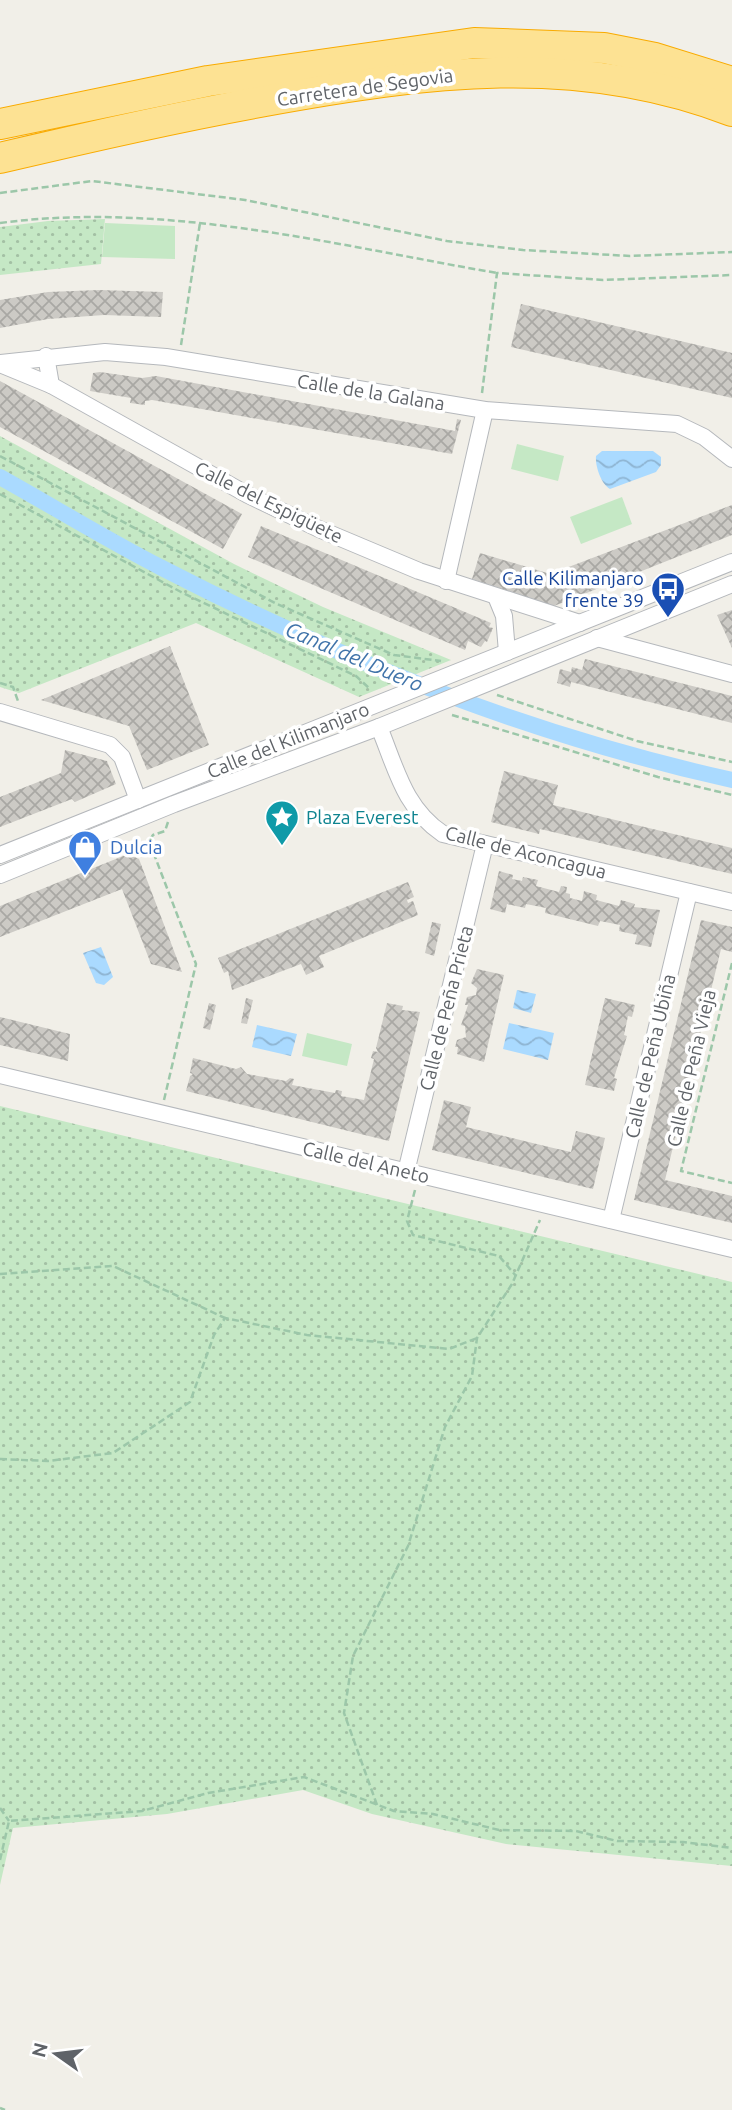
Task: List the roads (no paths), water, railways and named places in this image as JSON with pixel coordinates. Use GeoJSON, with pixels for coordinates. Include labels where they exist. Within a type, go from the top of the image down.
{"type":"FeatureCollection","features":[{"type":"Feature","properties":{"kind":"highway","name":"Carretera de Segovia"},"geometry":{"type":"LineString","coordinates":[[9,116],[222,78],[474,43],[604,48],[655,58],[732,82]]}},
{"type":"Feature","properties":{"kind":"highway","name":"Carretera de Segovia"},"geometry":{"type":"LineString","coordinates":[[0,158],[136,125],[352,85],[496,70],[572,73],[647,85],[732,111]]}},
{"type":"Feature","properties":{"kind":"street","name":"Calle de la Galana"},"geometry":{"type":"LineString","coordinates":[[0,363],[46,356],[105,352],[179,358],[365,392],[677,424],[704,437],[732,459]]}},
{"type":"Feature","properties":{"kind":"street"},"geometry":{"type":"LineString","coordinates":[[46,356],[51,386]]}},
{"type":"Feature","properties":{"kind":"street","name":"Calle del Espigüete"},"geometry":{"type":"LineString","coordinates":[[0,363],[51,386],[248,495],[319,529],[446,581],[496,599],[580,623]]}},
{"type":"Feature","properties":{"kind":"street"},"geometry":{"type":"LineString","coordinates":[[446,581],[489,403]]}},
{"type":"Feature","properties":{"kind":"street","name":"Calle del Kilimanjaro"},"geometry":{"type":"LineString","coordinates":[[0,855],[732,562]]}},
{"type":"Feature","properties":{"kind":"street","name":"Calle del Kilimanjaro"},"geometry":{"type":"LineString","coordinates":[[0,875],[167,807],[380,727],[732,584]]}},
{"type":"Feature","properties":{"kind":"street"},"geometry":{"type":"LineString","coordinates":[[496,599],[504,616],[507,652]]}},
{"type":"Feature","properties":{"kind":"street"},"geometry":{"type":"LineString","coordinates":[[641,620],[640,639],[647,652]]}},
{"type":"Feature","properties":{"kind":"street"},"geometry":{"type":"LineString","coordinates":[[597,638],[732,674]]}},
{"type":"Feature","properties":{"kind":"street"},"geometry":{"type":"LineString","coordinates":[[0,712],[110,745],[122,757],[138,800]]}},
{"type":"Feature","properties":{"kind":"street","name":"Calle de Aconcagua"},"geometry":{"type":"LineString","coordinates":[[380,727],[412,805],[423,821],[443,834],[732,902]]}},
{"type":"Feature","properties":{"kind":"street","name":"Calle de Peña Prieta"},"geometry":{"type":"LineString","coordinates":[[413,1173],[485,844]]}},
{"type":"Feature","properties":{"kind":"street","name":"Calle de Peña Ubiña"},"geometry":{"type":"LineString","coordinates":[[611,1220],[689,892]]}},
{"type":"Feature","properties":{"kind":"street","name":"Calle del Aneto"},"geometry":{"type":"LineString","coordinates":[[0,1074],[732,1249]]}},
{"type":"Feature","properties":{"kind":"water"},"geometry":{"type":"Polygon","coordinates":[[[602,451],[653,451],[661,457],[661,465],[656,472],[610,489],[601,479],[596,465],[596,456],[602,451]]]}},
{"type":"Feature","properties":{"kind":"water"},"geometry":{"type":"Polygon","coordinates":[[[101,947],[113,977],[104,985],[96,983],[83,953],[101,947]]]}},
{"type":"Feature","properties":{"kind":"water"},"geometry":{"type":"Polygon","coordinates":[[[517,990],[536,994],[531,1013],[513,1008],[517,990]]]}},
{"type":"Feature","properties":{"kind":"water"},"geometry":{"type":"Polygon","coordinates":[[[509,1023],[554,1033],[548,1060],[503,1049],[509,1023]]]}},
{"type":"Feature","properties":{"kind":"water"},"geometry":{"type":"Polygon","coordinates":[[[257,1025],[297,1034],[291,1056],[252,1047],[257,1025]]]}},
{"type":"Feature","properties":{"kind":"waterway","name":"Canal del Duero"},"geometry":{"type":"LineString","coordinates":[[0,477],[162,568],[230,602],[369,664],[512,718],[658,762],[732,780]]}},
{"type":"Feature","properties":{"kind":"place","name":"Calle Kilimanjaro frente 39"},"geometry":{"type":"Point","coordinates":[668,619]}},
{"type":"Feature","properties":{"kind":"place","name":"Plaza Everest"},"geometry":{"type":"Point","coordinates":[282,847]}},
{"type":"Feature","properties":{"kind":"place","name":"Dulcia"},"geometry":{"type":"Point","coordinates":[85,877]}}]}
